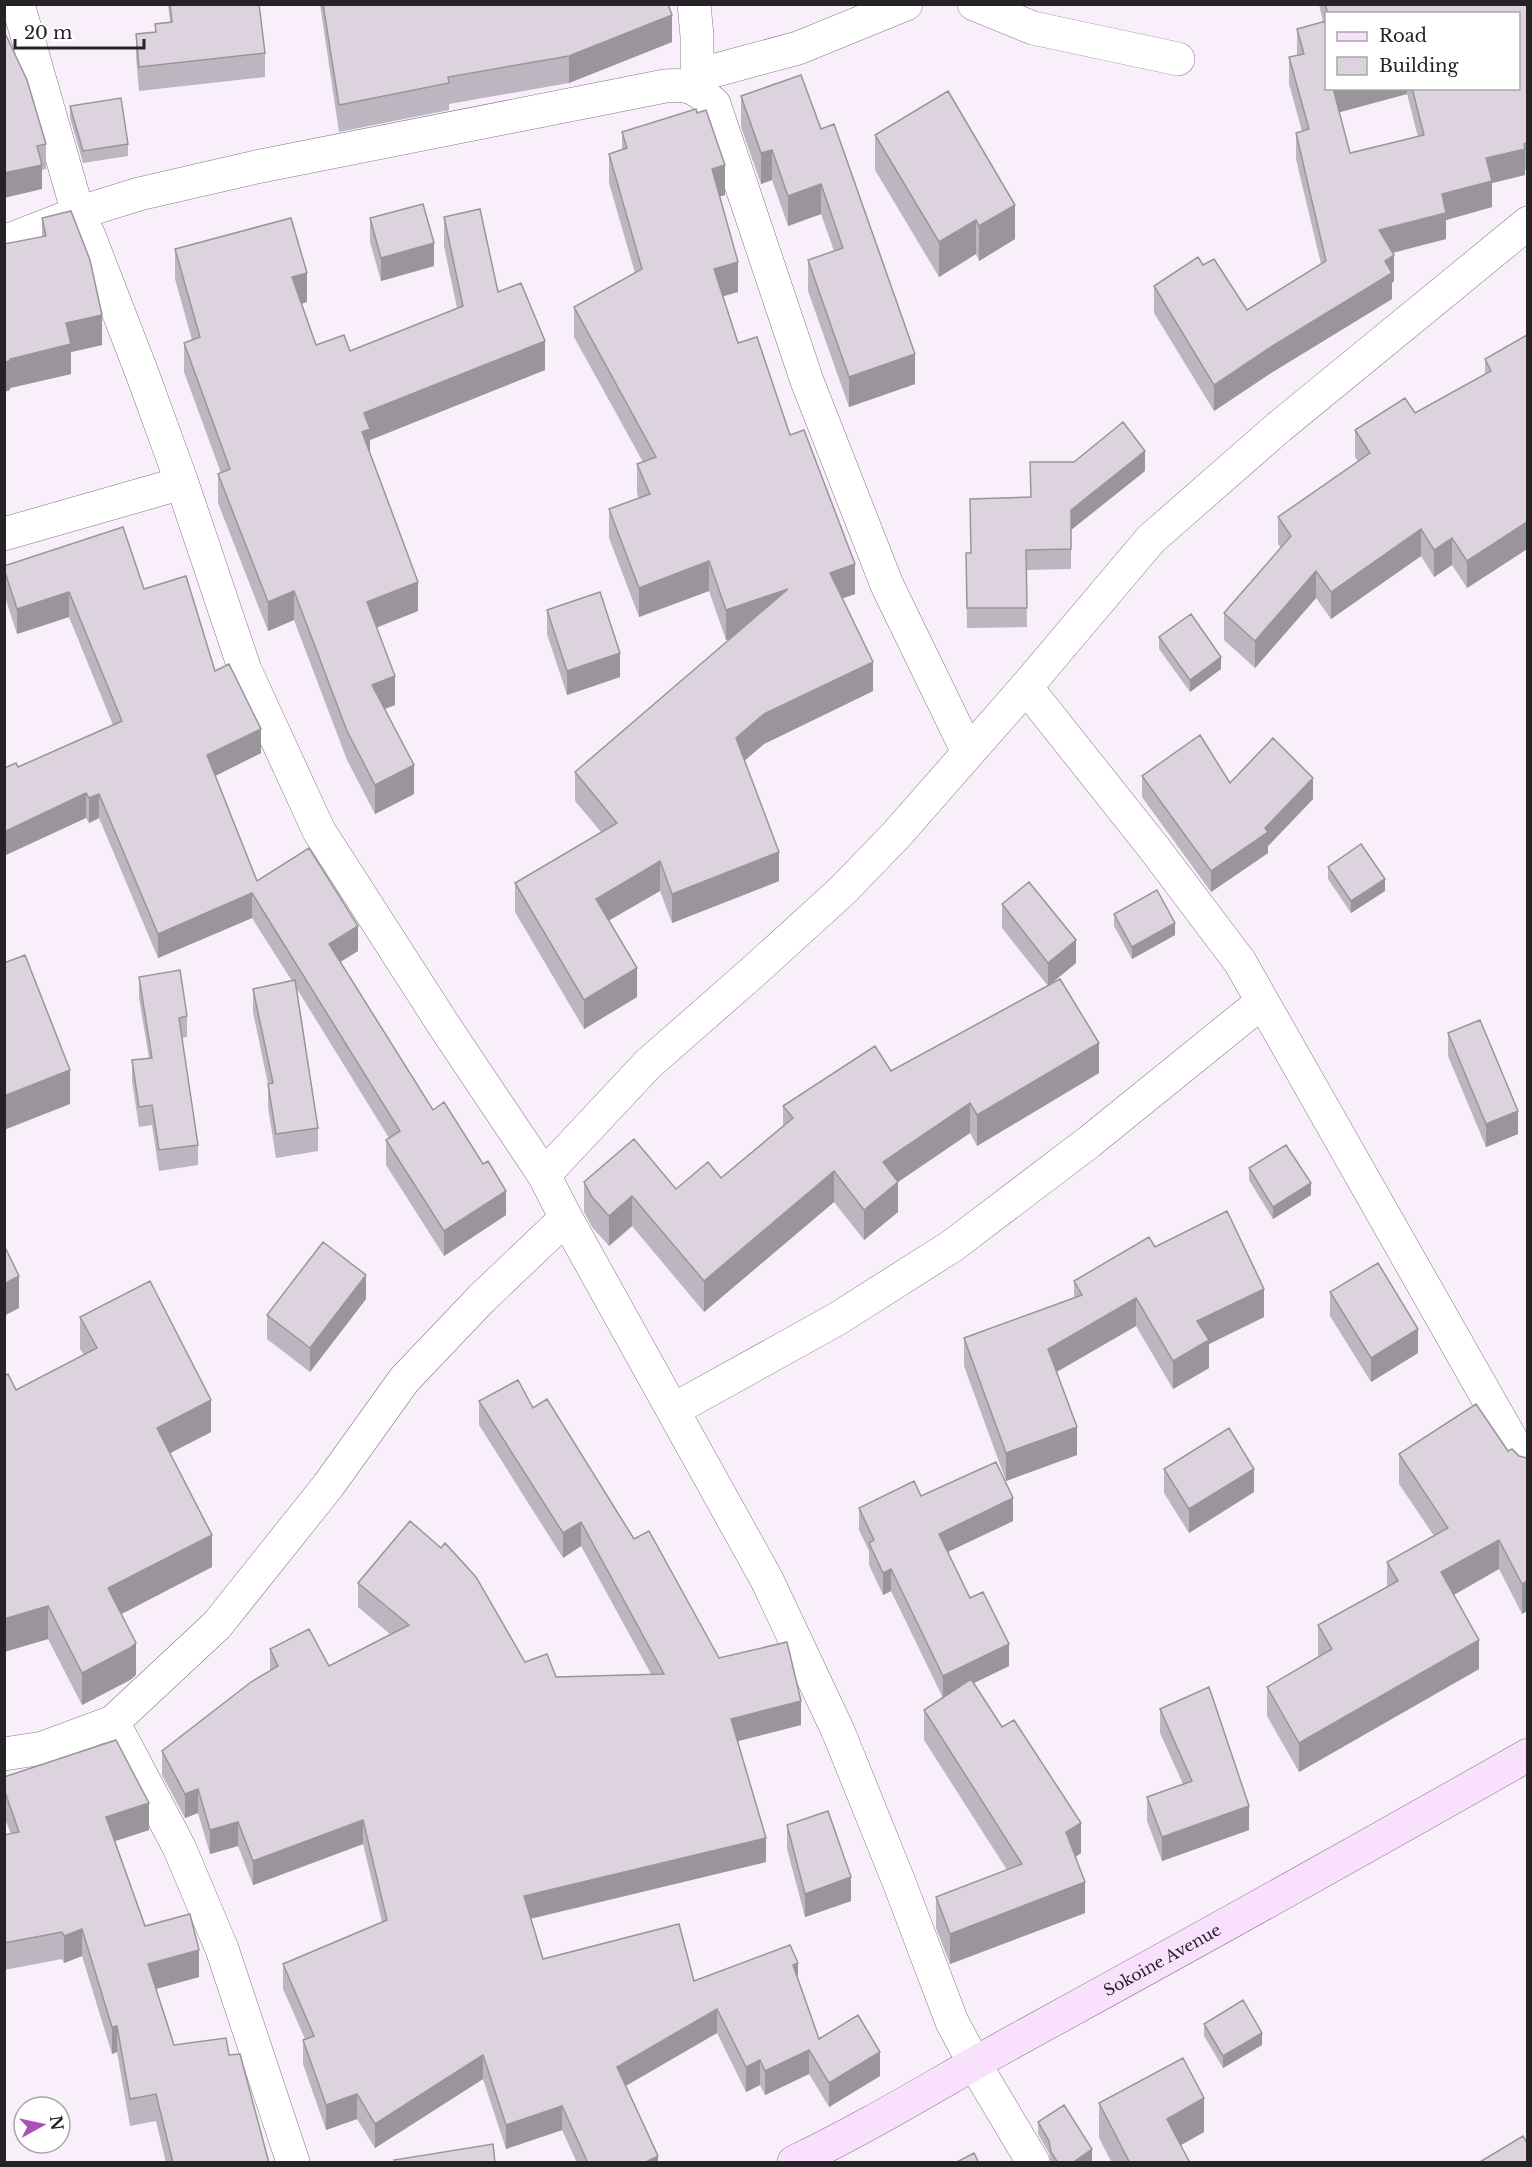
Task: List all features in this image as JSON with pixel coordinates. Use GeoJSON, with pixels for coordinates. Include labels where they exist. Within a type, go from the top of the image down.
{"type":"FeatureCollection","features":[{"type":"Feature","properties":{"kind":"street"},"geometry":{"type":"LineString","coordinates":[[18,4],[78,213],[142,373],[245,670],[319,831],[443,1024],[544,1174],[566,1218],[767,1580],[833,1721],[899,1882],[952,2022],[1033,2163]]}},
{"type":"Feature","properties":{"kind":"street"},"geometry":{"type":"LineString","coordinates":[[694,4],[698,82],[714,104],[807,381],[887,585],[968,752]]}},
{"type":"Feature","properties":{"kind":"street"},"geometry":{"type":"LineString","coordinates":[[4,242],[78,213],[139,194],[256,167],[665,86],[698,82],[798,48],[906,4]]}},
{"type":"Feature","properties":{"kind":"street"},"geometry":{"type":"LineString","coordinates":[[974,4],[1033,28],[1178,59]]}},
{"type":"Feature","properties":{"kind":"street"},"geometry":{"type":"LineString","coordinates":[[544,1174],[648,1064],[843,890],[897,834],[1026,687],[1150,539],[1279,427],[1527,223]]}},
{"type":"Feature","properties":{"kind":"street"},"geometry":{"type":"LineString","coordinates":[[4,534],[182,483]]}},
{"type":"Feature","properties":{"kind":"street"},"geometry":{"type":"LineString","coordinates":[[1026,687],[1240,962],[1527,1469]]}},
{"type":"Feature","properties":{"kind":"street"},"geometry":{"type":"LineString","coordinates":[[674,1410],[837,1319],[952,1246],[1089,1142],[1262,1002]]}},
{"type":"Feature","properties":{"kind":"street"},"geometry":{"type":"LineString","coordinates":[[4,1754],[44,1748],[113,1722],[217,1625],[328,1486],[404,1380],[481,1299],[566,1218]]}},
{"type":"Feature","properties":{"kind":"street"},"geometry":{"type":"LineString","coordinates":[[113,1722],[179,1847],[222,1949],[293,2163]]}},
{"type":"Feature","properties":{"kind":"street","name":"Sokoine Avenue"},"geometry":{"type":"LineString","coordinates":[[794,2163],[823,2155],[974,2063],[1282,1894],[1527,1755]]}},
{"type":"Feature","properties":{"kind":"building"},"geometry":{"type":"Polygon","coordinates":[[[170,4],[259,4],[265,53],[139,67],[136,34],[156,32],[155,24],[172,22],[170,4]]]}},
{"type":"Feature","properties":{"kind":"building"},"geometry":{"type":"Polygon","coordinates":[[[323,4],[668,4],[672,15],[569,56],[448,77],[449,83],[339,105],[323,4]]]}},
{"type":"Feature","properties":{"kind":"building"},"geometry":{"type":"Polygon","coordinates":[[[1325,4],[1527,4],[1527,143],[1524,144],[1525,149],[1486,158],[1492,181],[1442,194],[1446,213],[1379,230],[1394,255],[1385,261],[1392,273],[1271,347],[1214,385],[1154,286],[1198,257],[1203,265],[1214,259],[1247,310],[1326,261],[1296,133],[1309,129],[1289,57],[1304,54],[1297,29],[1325,21],[1325,90],[1334,90],[1350,153],[1424,135],[1413,90],[1520,90],[1520,12],[1327,12],[1325,4]]]}},
{"type":"Feature","properties":{"kind":"building"},"geometry":{"type":"Polygon","coordinates":[[[4,31],[27,80],[46,144],[37,146],[42,165],[4,173],[4,31]]]}},
{"type":"Feature","properties":{"kind":"building"},"geometry":{"type":"Polygon","coordinates":[[[801,75],[821,129],[834,124],[915,354],[849,377],[808,260],[843,248],[821,184],[788,196],[772,150],[761,153],[741,96],[801,75]]]}},
{"type":"Feature","properties":{"kind":"building"},"geometry":{"type":"Polygon","coordinates":[[[948,91],[1015,205],[979,226],[976,220],[939,242],[875,135],[948,91]]]}},
{"type":"Feature","properties":{"kind":"building"},"geometry":{"type":"Polygon","coordinates":[[[121,98],[128,144],[83,151],[70,106],[121,98]]]}},
{"type":"Feature","properties":{"kind":"building"},"geometry":{"type":"Polygon","coordinates":[[[696,109],[697,113],[706,110],[725,165],[712,169],[738,262],[714,269],[738,343],[757,337],[790,435],[804,430],[855,564],[830,573],[873,662],[764,714],[736,738],[779,852],[672,894],[660,861],[596,899],[637,968],[584,1000],[515,883],[617,823],[575,772],[788,589],[726,610],[709,561],[639,588],[609,509],[650,494],[637,464],[656,457],[574,307],[642,269],[609,154],[627,148],[622,132],[696,109]]]}},
{"type":"Feature","properties":{"kind":"building"},"geometry":{"type":"Polygon","coordinates":[[[423,204],[434,243],[381,258],[370,218],[423,204]]]}},
{"type":"Feature","properties":{"kind":"building"},"geometry":{"type":"Polygon","coordinates":[[[480,209],[498,292],[521,283],[545,341],[364,413],[370,429],[362,432],[418,582],[367,602],[395,676],[372,685],[414,765],[375,785],[347,731],[294,591],[268,602],[218,474],[230,469],[184,343],[200,337],[175,249],[291,218],[307,273],[292,277],[316,345],[344,335],[350,351],[463,306],[444,217],[480,209]]]}},
{"type":"Feature","properties":{"kind":"building"},"geometry":{"type":"Polygon","coordinates":[[[71,211],[90,260],[102,315],[66,323],[71,344],[4,362],[4,244],[46,236],[42,218],[71,211]]]}},
{"type":"Feature","properties":{"kind":"building"},"geometry":{"type":"Polygon","coordinates":[[[1527,335],[1527,522],[1467,561],[1452,538],[1434,550],[1421,529],[1331,592],[1316,571],[1255,641],[1224,613],[1291,536],[1278,517],[1370,453],[1355,430],[1405,398],[1415,413],[1491,371],[1485,359],[1527,335]]]}},
{"type":"Feature","properties":{"kind":"building"},"geometry":{"type":"Polygon","coordinates":[[[1123,422],[1145,451],[1071,510],[1071,549],[1026,550],[1027,608],[967,608],[966,553],[971,553],[970,499],[1031,497],[1030,462],[1074,462],[1123,422]]]}},
{"type":"Feature","properties":{"kind":"building"},"geometry":{"type":"Polygon","coordinates":[[[123,527],[144,589],[186,576],[215,671],[229,664],[261,729],[207,755],[257,881],[309,848],[358,926],[329,944],[433,1110],[444,1102],[483,1164],[488,1161],[506,1191],[444,1231],[386,1140],[400,1131],[252,893],[158,934],[99,794],[89,798],[86,793],[4,832],[4,768],[16,763],[18,767],[122,721],[69,592],[17,609],[4,566],[123,527]]]}},
{"type":"Feature","properties":{"kind":"building"},"geometry":{"type":"Polygon","coordinates":[[[600,592],[620,653],[567,671],[547,610],[600,592]]]}},
{"type":"Feature","properties":{"kind":"building"},"geometry":{"type":"Polygon","coordinates":[[[1191,614],[1221,657],[1190,680],[1159,637],[1191,614]]]}},
{"type":"Feature","properties":{"kind":"building"},"geometry":{"type":"Polygon","coordinates":[[[1200,735],[1230,783],[1273,738],[1313,778],[1265,828],[1268,832],[1211,871],[1142,776],[1200,735]]]}},
{"type":"Feature","properties":{"kind":"building"},"geometry":{"type":"Polygon","coordinates":[[[1361,844],[1385,879],[1351,901],[1328,867],[1361,844]]]}},
{"type":"Feature","properties":{"kind":"building"},"geometry":{"type":"Polygon","coordinates":[[[1029,882],[1076,940],[1048,963],[1002,904],[1029,882]]]}},
{"type":"Feature","properties":{"kind":"building"},"geometry":{"type":"Polygon","coordinates":[[[1157,890],[1175,923],[1132,947],[1114,914],[1157,890]]]}},
{"type":"Feature","properties":{"kind":"building"},"geometry":{"type":"Polygon","coordinates":[[[25,955],[70,1070],[4,1096],[4,963],[25,955]]]}},
{"type":"Feature","properties":{"kind":"building"},"geometry":{"type":"Polygon","coordinates":[[[180,970],[187,1016],[179,1018],[198,1145],[159,1150],[152,1105],[139,1107],[132,1060],[152,1058],[139,977],[180,970]]]}},
{"type":"Feature","properties":{"kind":"building"},"geometry":{"type":"Polygon","coordinates":[[[1060,979],[1099,1043],[977,1115],[970,1103],[883,1162],[898,1182],[864,1210],[834,1171],[704,1281],[632,1196],[609,1216],[592,1197],[584,1182],[634,1139],[676,1189],[708,1162],[721,1178],[793,1118],[783,1106],[875,1046],[891,1071],[1060,979]]]}},
{"type":"Feature","properties":{"kind":"building"},"geometry":{"type":"Polygon","coordinates":[[[295,980],[318,1128],[276,1134],[268,1084],[273,1083],[253,989],[295,980]]]}},
{"type":"Feature","properties":{"kind":"building"},"geometry":{"type":"Polygon","coordinates":[[[1480,1020],[1518,1111],[1486,1124],[1448,1033],[1480,1020]]]}},
{"type":"Feature","properties":{"kind":"building"},"geometry":{"type":"Polygon","coordinates":[[[1286,1145],[1311,1183],[1273,1207],[1249,1168],[1286,1145]]]}},
{"type":"Feature","properties":{"kind":"building"},"geometry":{"type":"Polygon","coordinates":[[[1227,1211],[1264,1289],[1197,1321],[1209,1340],[1173,1361],[1136,1298],[1048,1349],[1077,1427],[1006,1453],[964,1338],[1082,1295],[1074,1281],[1149,1237],[1155,1247],[1227,1211]]]}},
{"type":"Feature","properties":{"kind":"building"},"geometry":{"type":"Polygon","coordinates":[[[323,1242],[366,1275],[310,1348],[267,1315],[323,1242]]]}},
{"type":"Feature","properties":{"kind":"building"},"geometry":{"type":"Polygon","coordinates":[[[4,1245],[19,1276],[4,1284],[4,1245]]]}},
{"type":"Feature","properties":{"kind":"building"},"geometry":{"type":"Polygon","coordinates":[[[1378,1263],[1418,1329],[1371,1358],[1330,1292],[1378,1263]]]}},
{"type":"Feature","properties":{"kind":"building"},"geometry":{"type":"Polygon","coordinates":[[[150,1281],[211,1400],[157,1428],[212,1535],[108,1588],[136,1643],[82,1673],[48,1606],[4,1619],[4,1376],[8,1374],[16,1390],[97,1348],[80,1317],[150,1281]]]}},
{"type":"Feature","properties":{"kind":"building"},"geometry":{"type":"Polygon","coordinates":[[[518,1380],[533,1408],[547,1399],[634,1539],[649,1531],[719,1658],[787,1642],[801,1701],[731,1719],[766,1838],[524,1896],[543,1959],[679,1924],[694,1981],[790,1945],[798,1963],[793,1965],[819,2039],[858,2015],[880,2052],[829,2083],[809,2050],[765,2071],[760,2060],[746,2067],[717,2009],[617,2067],[658,2156],[644,2163],[588,2163],[562,2106],[506,2125],[483,2055],[375,2124],[357,2094],[326,2105],[303,2040],[314,2036],[283,1964],[387,1920],[363,1820],[253,1861],[238,1822],[210,1830],[198,1789],[185,1794],[162,1751],[251,1682],[278,1666],[270,1649],[309,1629],[329,1666],[409,1625],[358,1583],[410,1521],[441,1548],[445,1543],[476,1577],[525,1662],[547,1654],[556,1677],[664,1674],[581,1522],[563,1533],[479,1401],[518,1380]]]}},
{"type":"Feature","properties":{"kind":"building"},"geometry":{"type":"Polygon","coordinates":[[[1476,1404],[1508,1451],[1512,1449],[1519,1456],[1527,1458],[1527,1581],[1522,1584],[1499,1540],[1441,1572],[1479,1640],[1299,1743],[1267,1687],[1332,1649],[1318,1625],[1398,1581],[1387,1562],[1448,1528],[1399,1454],[1476,1404]]]}},
{"type":"Feature","properties":{"kind":"building"},"geometry":{"type":"Polygon","coordinates":[[[1229,1428],[1254,1469],[1189,1509],[1164,1469],[1229,1428]]]}},
{"type":"Feature","properties":{"kind":"building"},"geometry":{"type":"Polygon","coordinates":[[[996,1462],[1013,1498],[939,1534],[970,1598],[983,1592],[1009,1644],[943,1676],[891,1569],[883,1573],[869,1543],[874,1540],[859,1508],[914,1481],[921,1496],[996,1462]]]}},
{"type":"Feature","properties":{"kind":"building"},"geometry":{"type":"Polygon","coordinates":[[[971,1679],[1002,1727],[1014,1720],[1081,1823],[1066,1832],[1085,1882],[950,1934],[936,1897],[1022,1864],[924,1710],[971,1679]]]}},
{"type":"Feature","properties":{"kind":"building"},"geometry":{"type":"Polygon","coordinates":[[[1209,1687],[1249,1806],[1162,1837],[1147,1797],[1192,1781],[1160,1709],[1209,1687]]]}},
{"type":"Feature","properties":{"kind":"building"},"geometry":{"type":"Polygon","coordinates":[[[116,1740],[149,1803],[106,1817],[145,1926],[190,1914],[199,1950],[148,1964],[174,2045],[226,2038],[229,2055],[240,2054],[269,2163],[173,2163],[156,2094],[130,2099],[117,2026],[112,2027],[82,1929],[64,1936],[62,1932],[4,1943],[4,1835],[19,1832],[4,1789],[4,1777],[116,1740]]]}},
{"type":"Feature","properties":{"kind":"building"},"geometry":{"type":"Polygon","coordinates":[[[828,1811],[851,1877],[805,1894],[787,1825],[828,1811]]]}},
{"type":"Feature","properties":{"kind":"building"},"geometry":{"type":"Polygon","coordinates":[[[1243,2000],[1262,2033],[1223,2056],[1204,2024],[1243,2000]]]}},
{"type":"Feature","properties":{"kind":"building"},"geometry":{"type":"Polygon","coordinates":[[[1183,2058],[1204,2098],[1167,2119],[1190,2163],[1130,2163],[1099,2103],[1183,2058]]]}},
{"type":"Feature","properties":{"kind":"building"},"geometry":{"type":"Polygon","coordinates":[[[1064,2105],[1092,2149],[1072,2163],[1058,2163],[1038,2122],[1064,2105]]]}},
{"type":"Feature","properties":{"kind":"building"},"geometry":{"type":"Polygon","coordinates":[[[1523,2136],[1527,2143],[1527,2163],[1478,2163],[1523,2136]]]}},
{"type":"Feature","properties":{"kind":"building"},"geometry":{"type":"Polygon","coordinates":[[[493,2144],[495,2163],[395,2163],[394,2160],[493,2144]]]}},
{"type":"Feature","properties":{"kind":"building"},"geometry":{"type":"Polygon","coordinates":[[[974,2153],[979,2163],[955,2163],[974,2153]]]}}]}
